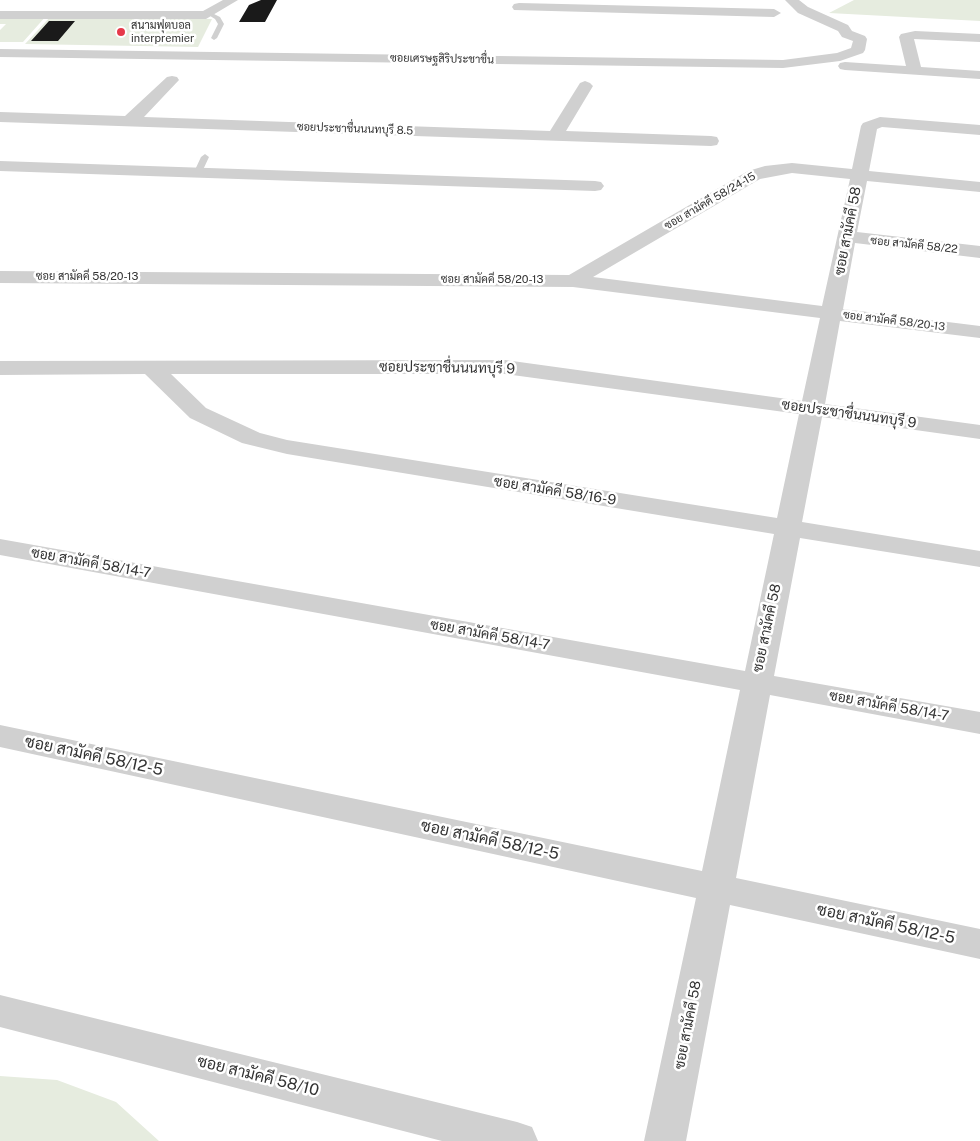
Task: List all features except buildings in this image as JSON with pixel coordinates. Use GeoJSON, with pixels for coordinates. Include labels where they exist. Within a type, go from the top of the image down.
{"type":"FeatureCollection","features":[{"type":"Feature","properties":{"kind":"street"},"geometry":{"type":"LineString","coordinates":[[7,14],[28,0]]}},
{"type":"Feature","properties":{"kind":"street"},"geometry":{"type":"LineString","coordinates":[[7,14],[200,16],[210,14],[232,0]]}},
{"type":"Feature","properties":{"kind":"street"},"geometry":{"type":"LineString","coordinates":[[791,0],[803,10],[843,28],[847,34],[860,40],[858,50],[876,51]]}},
{"type":"Feature","properties":{"kind":"street"},"geometry":{"type":"LineString","coordinates":[[519,7],[675,5],[774,13]]}},
{"type":"Feature","properties":{"kind":"street","name":"ซอยเศรษฐสิริประชาชื่น"},"geometry":{"type":"LineString","coordinates":[[0,48],[785,58],[820,54],[838,47],[838,38],[847,34]]}},
{"type":"Feature","properties":{"kind":"street"},"geometry":{"type":"LineString","coordinates":[[915,71],[906,37],[909,35],[980,38]]}},
{"type":"Feature","properties":{"kind":"street","name":"ซอยเศรษฐสิริประชาชื่น"},"geometry":{"type":"LineString","coordinates":[[0,54],[783,64],[831,59],[858,50]]}},
{"type":"Feature","properties":{"kind":"street"},"geometry":{"type":"LineString","coordinates":[[893,52],[911,54]]}},
{"type":"Feature","properties":{"kind":"street"},"geometry":{"type":"LineString","coordinates":[[845,66],[980,75]]}},
{"type":"Feature","properties":{"kind":"street"},"geometry":{"type":"LineString","coordinates":[[128,122],[142,111],[172,80]]}},
{"type":"Feature","properties":{"kind":"street"},"geometry":{"type":"LineString","coordinates":[[555,136],[585,86]]}},
{"type":"Feature","properties":{"kind":"street","name":"ซอยประชาชื่นนนทบุรี 8.5"},"geometry":{"type":"LineString","coordinates":[[0,117],[710,141]]}},
{"type":"Feature","properties":{"kind":"street","name":"ซอย สามัคคี 58"},"geometry":{"type":"LineString","coordinates":[[665,1141],[869,126],[880,122],[980,130]]}},
{"type":"Feature","properties":{"kind":"street"},"geometry":{"type":"LineString","coordinates":[[0,166],[201,165],[595,186]]}},
{"type":"Feature","properties":{"kind":"street","name":"ซอย สามัคคี 58/24-15"},"geometry":{"type":"LineString","coordinates":[[573,281],[754,175],[773,169],[792,168],[980,187]]}},
{"type":"Feature","properties":{"kind":"street","name":"ซอย สามัคคี 58/22"},"geometry":{"type":"LineString","coordinates":[[848,237],[980,252]]}},
{"type":"Feature","properties":{"kind":"street","name":"ซอย สามัคคี 58/20-13"},"geometry":{"type":"LineString","coordinates":[[0,276],[573,281],[980,332]]}},
{"type":"Feature","properties":{"kind":"street","name":"ซอยประชาชื่นนนทบุรี 9"},"geometry":{"type":"LineString","coordinates":[[0,368],[505,367],[980,432]]}},
{"type":"Feature","properties":{"kind":"street","name":"ซอย สามัคคี 58/16-9"},"geometry":{"type":"LineString","coordinates":[[152,369],[198,413],[251,438],[287,448],[980,559]]}},
{"type":"Feature","properties":{"kind":"street","name":"ซอย สามัคคี 58/14-7"},"geometry":{"type":"LineString","coordinates":[[0,547],[980,723]]}},
{"type":"Feature","properties":{"kind":"street","name":"ซอย สามัคคี 58/12-5"},"geometry":{"type":"LineString","coordinates":[[0,736],[980,944]]}},
{"type":"Feature","properties":{"kind":"street","name":"ซอย สามัคคี 58/10"},"geometry":{"type":"LineString","coordinates":[[0,1011],[517,1141]]}},
{"type":"Feature","properties":{"kind":"lane"},"geometry":{"type":"LineString","coordinates":[[210,14],[218,18],[221,24],[214,38]]}},
{"type":"Feature","properties":{"kind":"shaded area"},"geometry":{"type":"Polygon","coordinates":[[[854,0],[980,0],[980,21],[829,13],[854,0]]]}},
{"type":"Feature","properties":{"kind":"shaded area"},"geometry":{"type":"Polygon","coordinates":[[[47,15],[23,42],[0,42],[0,30],[6,24],[0,24],[0,17],[47,15]]]}},
{"type":"Feature","properties":{"kind":"shaded area","name":"สนามฟุตบอล interpremier"},"geometry":{"type":"Polygon","coordinates":[[[50,17],[212,19],[198,47],[25,44],[50,17]]]}},
{"type":"Feature","properties":{"kind":"shaded area"},"geometry":{"type":"Polygon","coordinates":[[[0,1076],[57,1080],[116,1102],[159,1141],[0,1141],[0,1076]]]}},
{"type":"Feature","properties":{"kind":"place","name":"สนามฟุตบอล interpremier"},"geometry":{"type":"Point","coordinates":[121,32]}}]}
